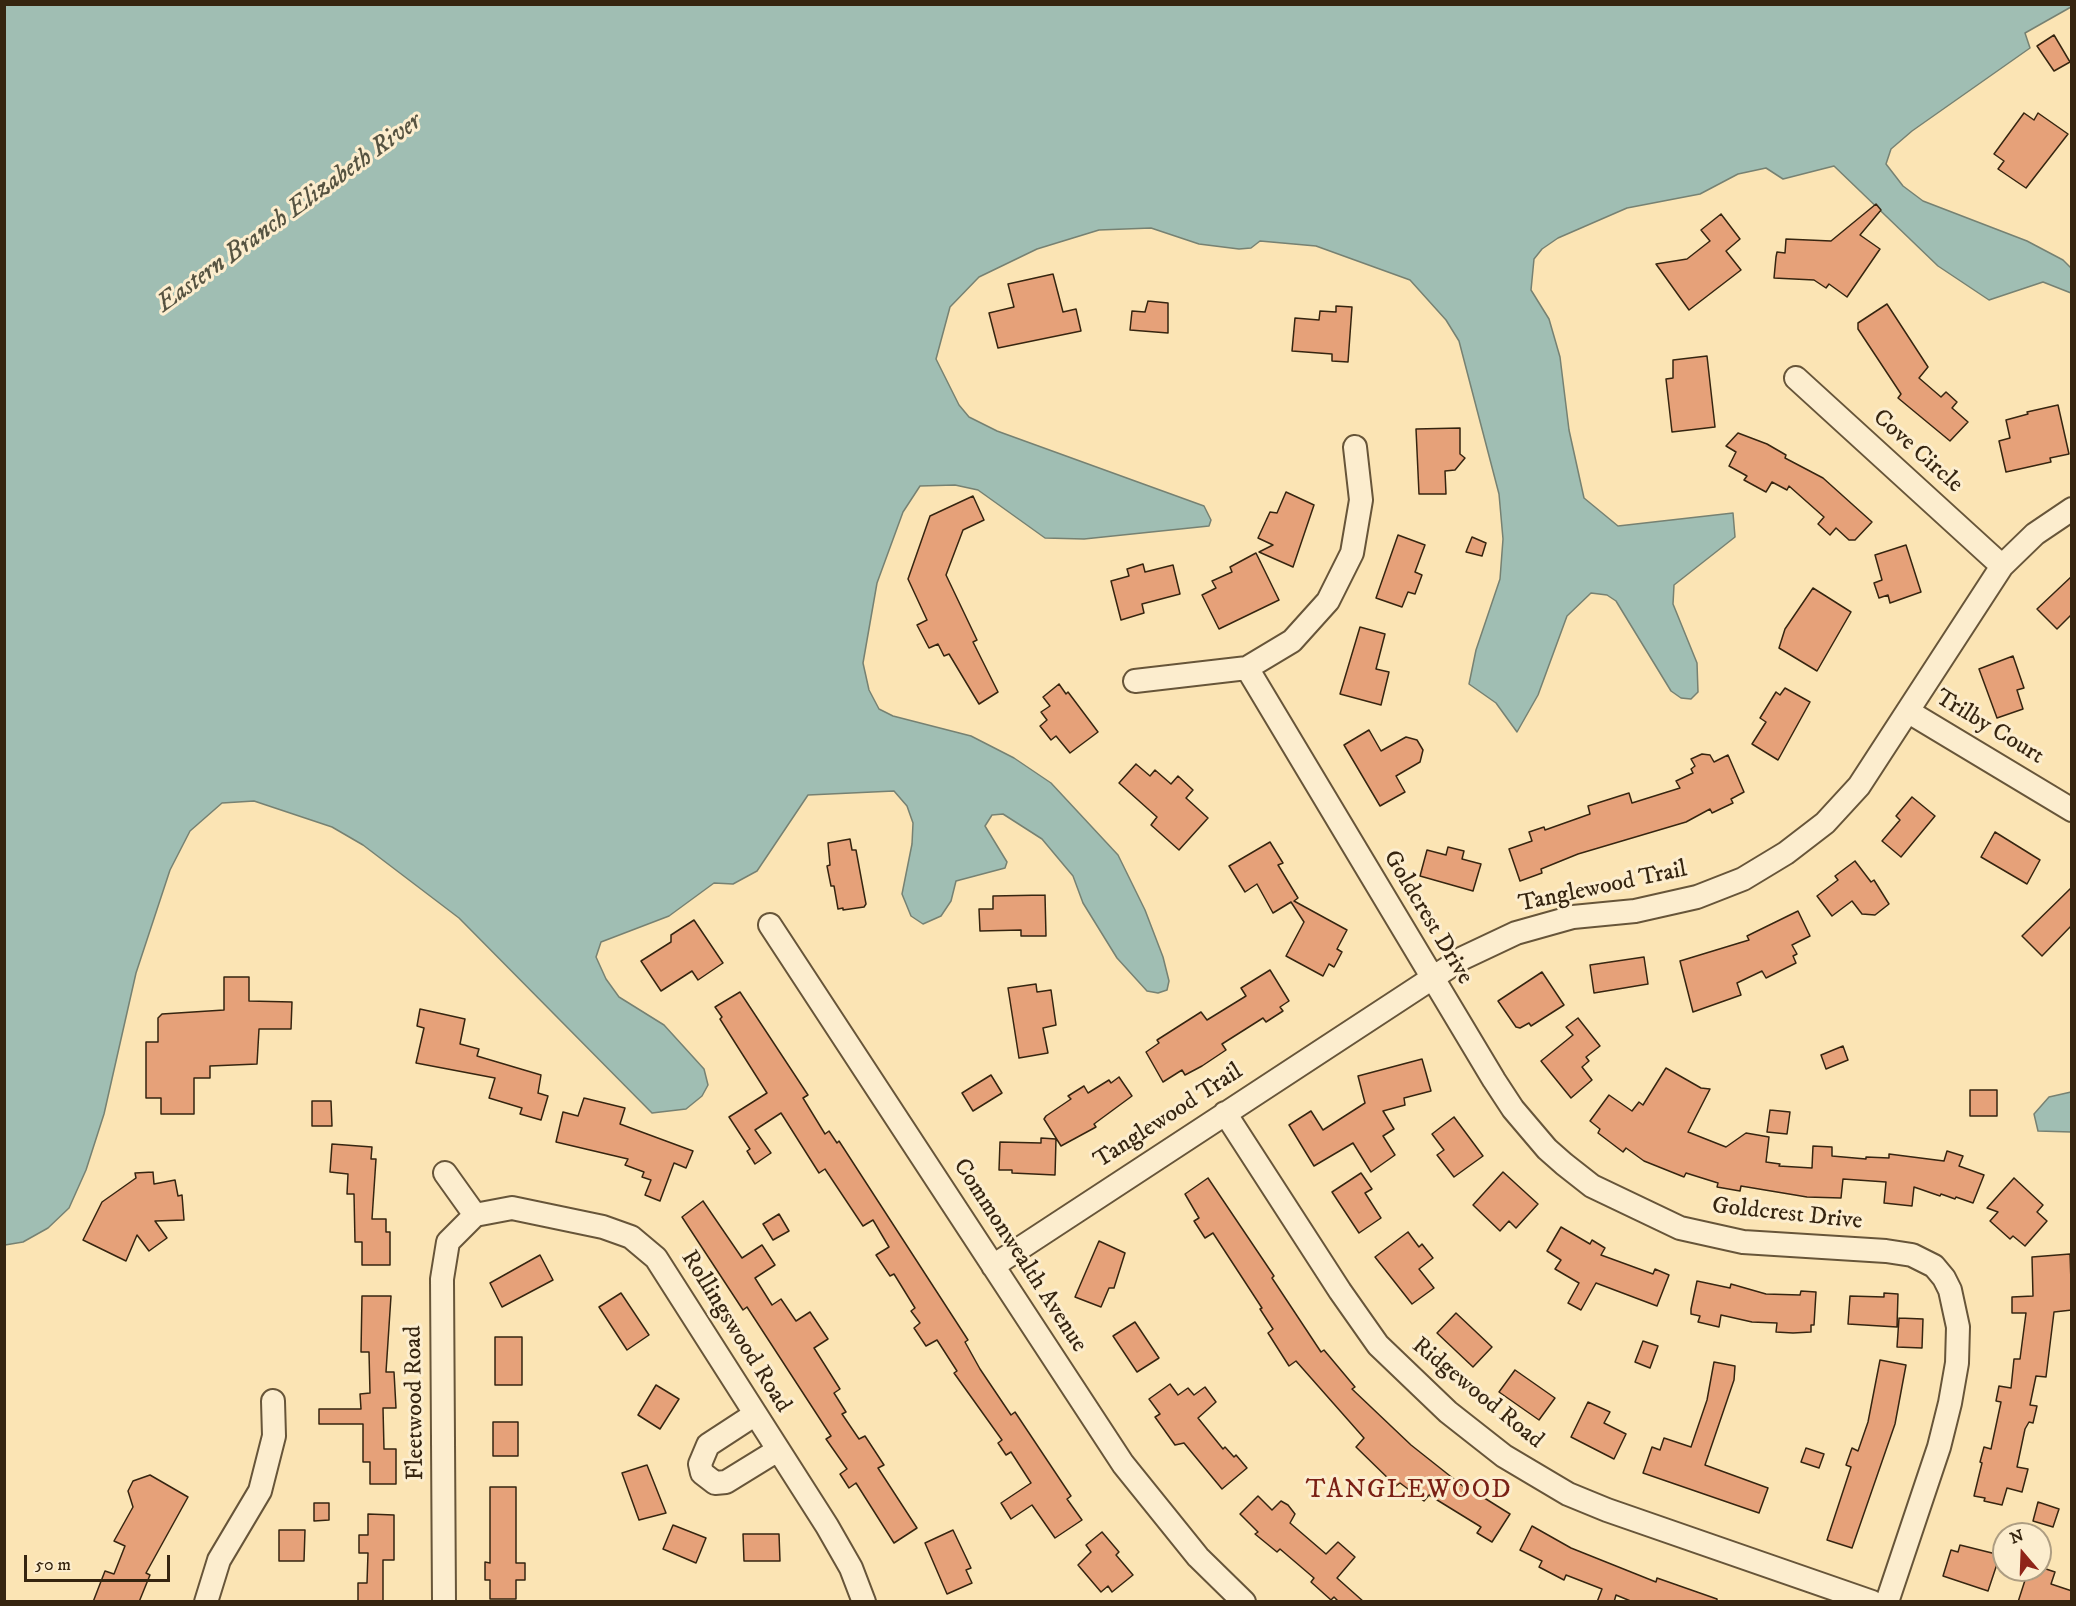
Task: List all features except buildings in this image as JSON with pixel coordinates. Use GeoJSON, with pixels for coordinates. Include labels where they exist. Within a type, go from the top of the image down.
{"type":"FeatureCollection","features":[{"type":"Feature","properties":{"kind":"street","name":"Cove Circle"},"geometry":{"type":"LineString","coordinates":[[1796,378],[2002,566]]}},
{"type":"Feature","properties":{"kind":"street"},"geometry":{"type":"LineString","coordinates":[[1136,681],[1246,668],[1292,641],[1328,601],[1352,554],[1361,500],[1355,447]]}},
{"type":"Feature","properties":{"kind":"street","name":"Tanglewood Trail"},"geometry":{"type":"LineString","coordinates":[[993,1266],[1463,958],[1516,933],[1573,917],[1635,911],[1696,897],[1743,879],[1786,853],[1825,823],[1859,786],[2002,566],[2035,534],[2072,509]]}},
{"type":"Feature","properties":{"kind":"street","name":"Goldcrest Drive"},"geometry":{"type":"LineString","coordinates":[[1246,668],[1432,979],[1513,1109],[1547,1149],[1592,1186],[1653,1217],[1701,1234],[1743,1242],[1886,1251],[1912,1255],[1934,1266],[1944,1278],[1950,1290],[1958,1327],[1957,1363],[1950,1403],[1939,1448],[1887,1602]]}},
{"type":"Feature","properties":{"kind":"street","name":"Trilby Court"},"geometry":{"type":"LineString","coordinates":[[1909,712],[2072,810]]}},
{"type":"Feature","properties":{"kind":"street","name":"Commonwealth Avenue"},"geometry":{"type":"LineString","coordinates":[[770,925],[1123,1464],[1198,1557],[1244,1602]]}},
{"type":"Feature","properties":{"kind":"street","name":"Ridgewood Road"},"geometry":{"type":"LineString","coordinates":[[1225,1113],[1340,1292],[1378,1345],[1448,1412],[1504,1456],[1568,1494],[1607,1510],[1872,1602]]}},
{"type":"Feature","properties":{"kind":"street"},"geometry":{"type":"LineString","coordinates":[[445,1173],[475,1215]]}},
{"type":"Feature","properties":{"kind":"street","name":"Rollingswood Road"},"geometry":{"type":"LineString","coordinates":[[475,1215],[512,1208],[603,1227],[631,1236],[656,1258],[851,1568],[864,1602]]}},
{"type":"Feature","properties":{"kind":"street","name":"Fleetwood Road"},"geometry":{"type":"LineString","coordinates":[[444,1602],[442,1279],[448,1242],[475,1215]]}},
{"type":"Feature","properties":{"kind":"street"},"geometry":{"type":"LineString","coordinates":[[206,1602],[219,1560],[260,1491],[274,1436],[273,1401]]}},
{"type":"Feature","properties":{"kind":"street"},"geometry":{"type":"LineString","coordinates":[[754,1415],[708,1445],[700,1464],[702,1473],[715,1483],[726,1482],[778,1450]]}},
{"type":"Feature","properties":{"kind":"water","name":"Eastern Branch Elizabeth River"},"geometry":{"type":"Polygon","coordinates":[[[5,5],[2071,5],[2025,33],[2030,48],[1912,131],[1891,149],[1886,164],[1903,186],[1923,201],[2027,241],[2063,260],[2071,268],[2071,293],[2043,282],[1989,300],[1938,266],[1834,166],[1783,179],[1766,168],[1738,174],[1700,194],[1627,208],[1558,238],[1542,249],[1534,259],[1531,290],[1549,319],[1560,357],[1569,430],[1584,498],[1618,526],[1733,513],[1735,537],[1674,585],[1673,604],[1697,663],[1698,692],[1691,699],[1681,698],[1671,691],[1616,601],[1607,595],[1591,593],[1567,616],[1538,695],[1517,732],[1496,703],[1469,684],[1476,650],[1500,579],[1503,539],[1499,494],[1459,341],[1446,320],[1410,280],[1316,246],[1260,241],[1251,248],[1239,249],[1199,244],[1151,228],[1099,230],[1037,249],[979,277],[950,307],[936,359],[959,405],[969,417],[997,431],[1204,506],[1211,520],[1209,526],[1084,539],[1045,538],[978,490],[955,485],[920,486],[903,512],[877,583],[863,663],[869,690],[879,709],[893,716],[971,736],[1014,758],[1051,783],[1118,855],[1145,910],[1163,957],[1169,981],[1167,990],[1158,993],[1147,991],[1117,958],[1083,903],[1073,876],[1042,839],[1003,814],[992,815],[985,826],[1007,862],[1005,868],[956,881],[951,901],[941,916],[923,924],[911,916],[902,894],[912,844],[913,823],[907,806],[894,791],[808,795],[757,871],[733,884],[714,883],[669,916],[601,942],[596,957],[606,979],[619,997],[664,1025],[704,1069],[708,1085],[702,1096],[686,1109],[652,1113],[459,918],[363,845],[332,827],[254,801],[222,803],[190,831],[170,870],[136,973],[104,1114],[86,1170],[69,1208],[48,1228],[23,1242],[5,1245],[5,5]]]}},
{"type":"Feature","properties":{"kind":"water"},"geometry":{"type":"Polygon","coordinates":[[[2071,1092],[2071,1132],[2038,1131],[2034,1114],[2049,1097],[2071,1092]]]}},
{"type":"Feature","properties":{"kind":"district","name":"TANGLEWOOD"},"geometry":{"type":"Point","coordinates":[1409,1492]}}]}
